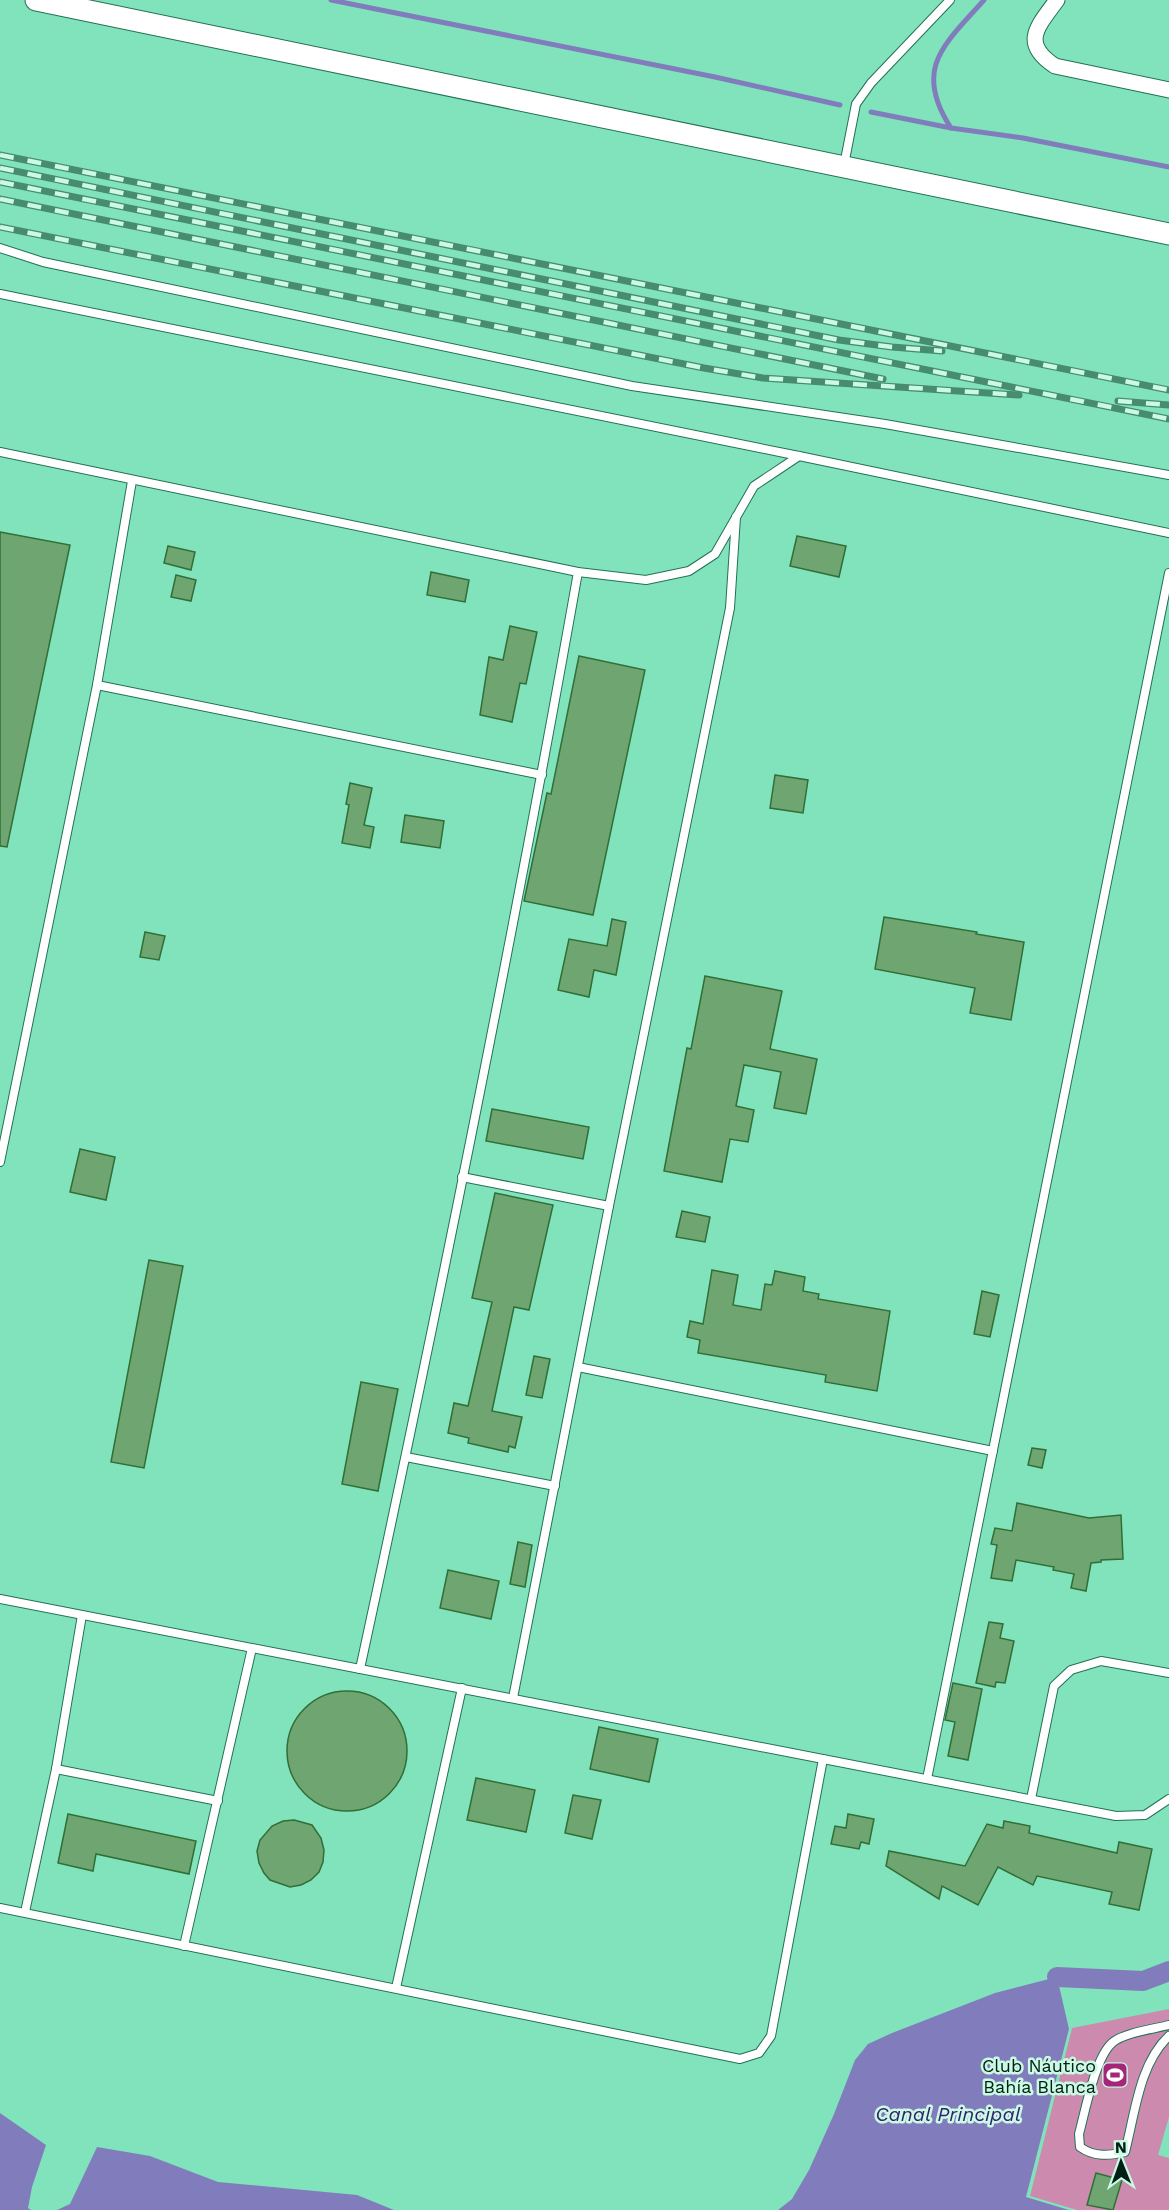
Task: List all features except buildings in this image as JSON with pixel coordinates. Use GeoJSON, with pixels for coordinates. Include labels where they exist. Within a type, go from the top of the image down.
{"type":"FeatureCollection","features":[{"type":"Feature","properties":{"kind":"main road"},"geometry":{"type":"LineString","coordinates":[[36,0],[1169,234]]}},
{"type":"Feature","properties":{"kind":"street"},"geometry":{"type":"LineString","coordinates":[[1057,0],[1036,30],[1035,46],[1042,57],[1055,66],[1169,90]]}},
{"type":"Feature","properties":{"kind":"lane"},"geometry":{"type":"LineString","coordinates":[[844,166],[856,104],[871,83],[950,0]]}},
{"type":"Feature","properties":{"kind":"lane"},"geometry":{"type":"LineString","coordinates":[[0,248],[43,262],[632,386],[885,424],[1169,475]]}},
{"type":"Feature","properties":{"kind":"lane"},"geometry":{"type":"LineString","coordinates":[[0,294],[1169,533]]}},
{"type":"Feature","properties":{"kind":"lane"},"geometry":{"type":"LineString","coordinates":[[0,452],[578,572],[646,580],[689,571],[715,554],[754,486],[799,456]]}},
{"type":"Feature","properties":{"kind":"lane"},"geometry":{"type":"LineString","coordinates":[[0,1162],[97,685],[132,481]]}},
{"type":"Feature","properties":{"kind":"lane"},"geometry":{"type":"LineString","coordinates":[[513,1698],[609,1206],[730,608],[736,517]]}},
{"type":"Feature","properties":{"kind":"lane"},"geometry":{"type":"LineString","coordinates":[[360,1669],[406,1457],[542,775],[578,572]]}},
{"type":"Feature","properties":{"kind":"lane"},"geometry":{"type":"LineString","coordinates":[[927,1779],[1169,573]]}},
{"type":"Feature","properties":{"kind":"lane"},"geometry":{"type":"LineString","coordinates":[[97,685],[542,775]]}},
{"type":"Feature","properties":{"kind":"lane"},"geometry":{"type":"LineString","coordinates":[[462,1177],[609,1206]]}},
{"type":"Feature","properties":{"kind":"lane"},"geometry":{"type":"LineString","coordinates":[[578,1367],[993,1450]]}},
{"type":"Feature","properties":{"kind":"lane"},"geometry":{"type":"LineString","coordinates":[[406,1457],[555,1486]]}},
{"type":"Feature","properties":{"kind":"lane"},"geometry":{"type":"LineString","coordinates":[[0,1599],[1116,1816],[1145,1815],[1169,1799]]}},
{"type":"Feature","properties":{"kind":"lane"},"geometry":{"type":"LineString","coordinates":[[25,1912],[56,1769],[82,1615]]}},
{"type":"Feature","properties":{"kind":"lane"},"geometry":{"type":"LineString","coordinates":[[184,1946],[252,1648]]}},
{"type":"Feature","properties":{"kind":"lane"},"geometry":{"type":"LineString","coordinates":[[1031,1799],[1054,1686],[1071,1670],[1101,1661],[1169,1673]]}},
{"type":"Feature","properties":{"kind":"lane"},"geometry":{"type":"LineString","coordinates":[[396,1988],[462,1688]]}},
{"type":"Feature","properties":{"kind":"lane"},"geometry":{"type":"LineString","coordinates":[[0,1908],[741,2059],[759,2053],[771,2036],[823,1759]]}},
{"type":"Feature","properties":{"kind":"lane"},"geometry":{"type":"LineString","coordinates":[[56,1769],[218,1801]]}},
{"type":"Feature","properties":{"kind":"lane"},"geometry":{"type":"LineString","coordinates":[[1169,2025],[1136,2033],[1113,2042],[1102,2055],[1079,2134],[1080,2147],[1089,2153],[1112,2156],[1125,2152],[1146,2069],[1169,2036]]}},
{"type":"Feature","properties":{"kind":"shaded area","name":"Club Náutico Bahía Blanca"},"geometry":{"type":"Polygon","coordinates":[[[1169,2009],[1169,2117],[1158,2155],[1169,2158],[1169,2210],[1077,2210],[1030,2196],[1072,2028],[1169,2009]]]}},
{"type":"Feature","properties":{"kind":"water","name":"Canal Principal"},"geometry":{"type":"Polygon","coordinates":[[[1057,1977],[1069,2029],[1026,2197],[1069,2210],[778,2210],[792,2199],[809,2170],[855,2060],[868,2044],[995,1993],[1057,1977]]]}},
{"type":"Feature","properties":{"kind":"water"},"geometry":{"type":"Polygon","coordinates":[[[0,2113],[46,2145],[32,2187],[28,2208],[31,2210],[0,2210],[0,2113]]]}},
{"type":"Feature","properties":{"kind":"water"},"geometry":{"type":"Polygon","coordinates":[[[97,2147],[150,2156],[218,2182],[357,2195],[394,2210],[57,2210],[70,2204],[97,2147]]]}},
{"type":"Feature","properties":{"kind":"waterway"},"geometry":{"type":"LineString","coordinates":[[331,0],[715,77],[840,105]]}},
{"type":"Feature","properties":{"kind":"waterway"},"geometry":{"type":"LineString","coordinates":[[951,128],[934,89],[934,73],[938,58],[946,44],[984,0]]}},
{"type":"Feature","properties":{"kind":"waterway"},"geometry":{"type":"LineString","coordinates":[[871,112],[951,128],[1023,138],[1169,167]]}},
{"type":"Feature","properties":{"kind":"waterway"},"geometry":{"type":"LineString","coordinates":[[1057,1977],[1143,1981],[1169,1971]]}},
{"type":"Feature","properties":{"kind":"railway"},"geometry":{"type":"LineString","coordinates":[[0,155],[1169,390]]}},
{"type":"Feature","properties":{"kind":"railway"},"geometry":{"type":"LineString","coordinates":[[0,168],[839,340],[942,351]]}},
{"type":"Feature","properties":{"kind":"railway"},"geometry":{"type":"LineString","coordinates":[[0,182],[1169,419]]}},
{"type":"Feature","properties":{"kind":"railway"},"geometry":{"type":"LineString","coordinates":[[0,199],[883,379]]}},
{"type":"Feature","properties":{"kind":"railway"},"geometry":{"type":"LineString","coordinates":[[0,227],[763,378],[1019,395]]}},
{"type":"Feature","properties":{"kind":"railway"},"geometry":{"type":"LineString","coordinates":[[1118,401],[1169,405]]}},
{"type":"Feature","properties":{"kind":"place","name":"Club Náutico Bahía Blanca"},"geometry":{"type":"Point","coordinates":[1115,2075]}}]}
